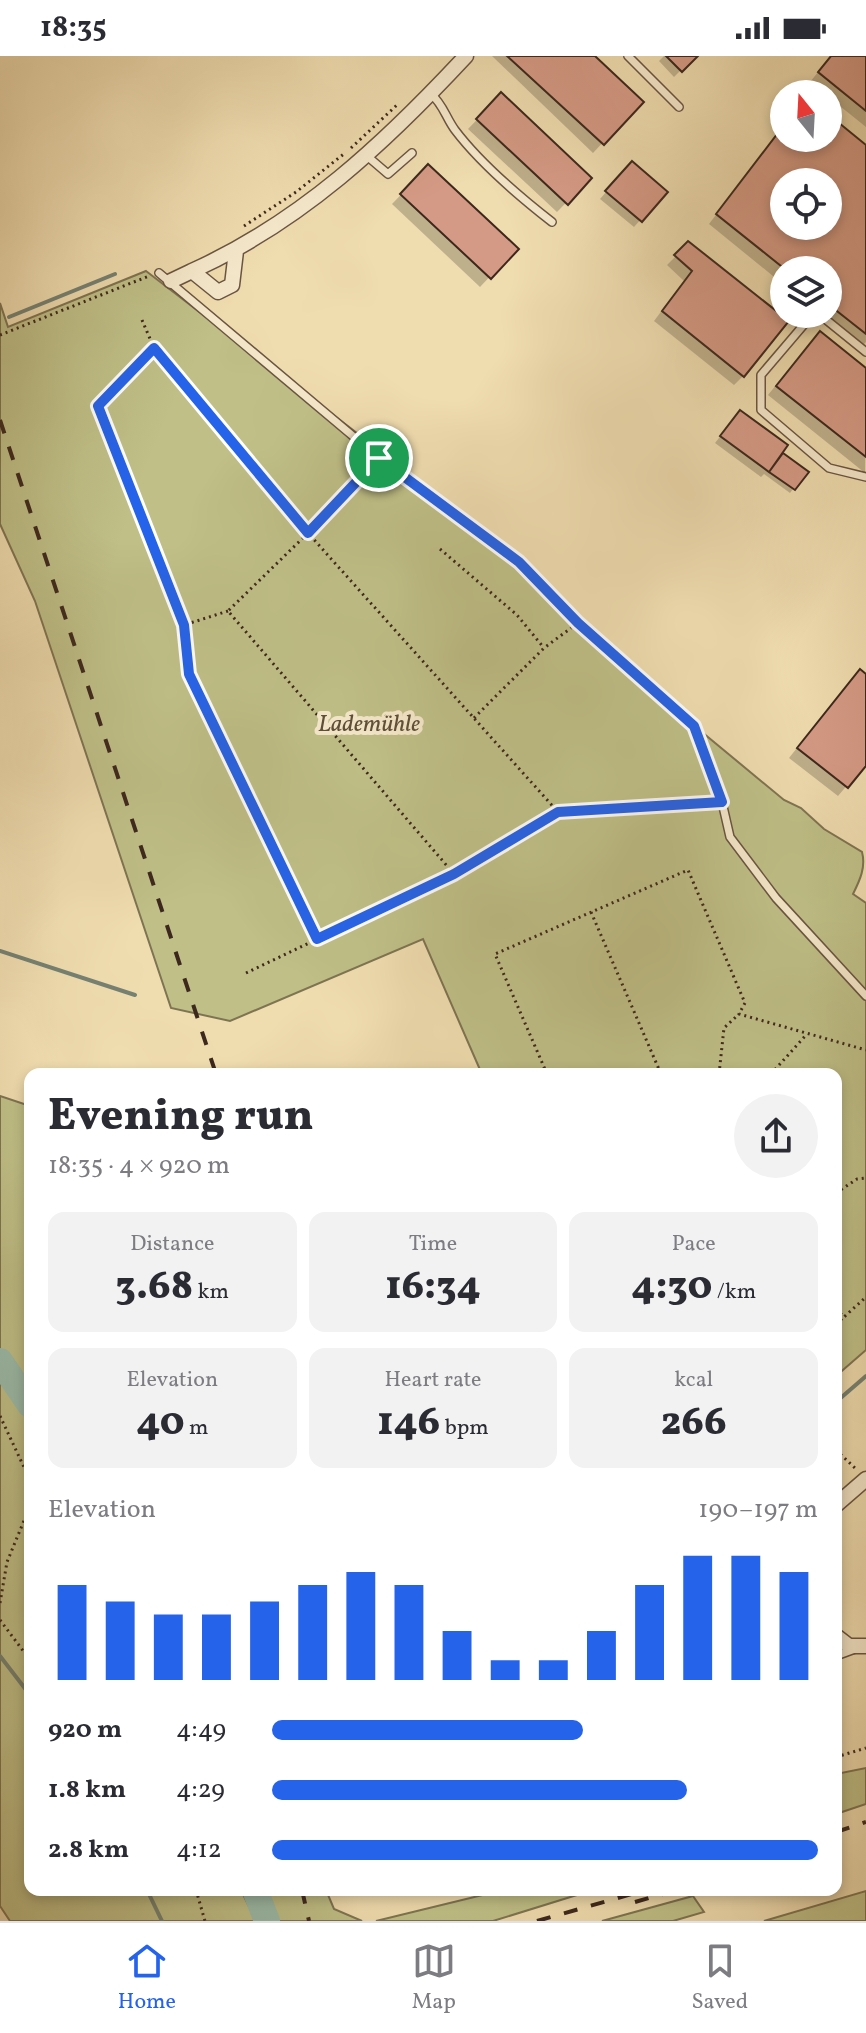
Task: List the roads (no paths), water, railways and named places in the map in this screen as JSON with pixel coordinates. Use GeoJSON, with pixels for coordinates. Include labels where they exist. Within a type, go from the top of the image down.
{"type":"FeatureCollection","features":[{"type":"Feature","properties":{"kind":"street"},"geometry":{"type":"LineString","coordinates":[[165,277],[192,271],[236,251],[308,203],[367,156],[466,56]]}},
{"type":"Feature","properties":{"kind":"street"},"geometry":{"type":"LineString","coordinates":[[192,271],[218,292],[232,285],[236,251]]}},
{"type":"Feature","properties":{"kind":"street"},"geometry":{"type":"LineString","coordinates":[[842,1498],[862,1475]]}},
{"type":"Feature","properties":{"kind":"street"},"geometry":{"type":"LineString","coordinates":[[842,1641],[849,1646],[866,1646]]}},
{"type":"Feature","properties":{"kind":"lane"},"geometry":{"type":"LineString","coordinates":[[628,56],[679,107]]}},
{"type":"Feature","properties":{"kind":"lane"},"geometry":{"type":"LineString","coordinates":[[431,94],[441,102],[454,129],[519,196],[552,222]]}},
{"type":"Feature","properties":{"kind":"lane"},"geometry":{"type":"LineString","coordinates":[[367,156],[388,174],[412,153]]}},
{"type":"Feature","properties":{"kind":"lane"},"geometry":{"type":"LineString","coordinates":[[165,277],[379,458],[519,562],[578,623],[694,726],[722,802],[730,837],[776,898],[866,996]]}},
{"type":"Feature","properties":{"kind":"lane"},"geometry":{"type":"LineString","coordinates":[[801,328],[761,375],[761,410],[829,468],[866,477]]}},
{"type":"Feature","properties":{"kind":"lane"},"geometry":{"type":"LineString","coordinates":[[836,328],[866,352]]}},
{"type":"Feature","properties":{"kind":"lane"},"geometry":{"type":"LineString","coordinates":[[842,1654],[866,1646]]}},
{"type":"Feature","properties":{"kind":"waterway"},"geometry":{"type":"LineString","coordinates":[[9,317],[115,274]]}},
{"type":"Feature","properties":{"kind":"waterway"},"geometry":{"type":"LineString","coordinates":[[0,951],[135,995]]}},
{"type":"Feature","properties":{"kind":"waterway"},"geometry":{"type":"LineString","coordinates":[[0,1361],[24,1396]]}},
{"type":"Feature","properties":{"kind":"waterway"},"geometry":{"type":"LineString","coordinates":[[842,1397],[866,1376]]}},
{"type":"Feature","properties":{"kind":"waterway"},"geometry":{"type":"LineString","coordinates":[[0,1656],[24,1687]]}},
{"type":"Feature","properties":{"kind":"waterway"},"geometry":{"type":"LineString","coordinates":[[150,1896],[162,1921]]}},
{"type":"Feature","properties":{"kind":"waterway"},"geometry":{"type":"LineString","coordinates":[[257,1896],[267,1921]]}},
{"type":"Feature","properties":{"kind":"railway"},"geometry":{"type":"LineString","coordinates":[[0,420],[214,1068]]}},
{"type":"Feature","properties":{"kind":"railway"},"geometry":{"type":"LineString","coordinates":[[842,1830],[866,1822]]}},
{"type":"Feature","properties":{"kind":"railway"},"geometry":{"type":"LineString","coordinates":[[303,1896],[309,1921]]}},
{"type":"Feature","properties":{"kind":"railway"},"geometry":{"type":"LineString","coordinates":[[537,1921],[625,1896]]}},
{"type":"Feature","properties":{"kind":"railway"},"geometry":{"type":"LineString","coordinates":[[635,1902],[656,1896]]}},
{"type":"Feature","properties":{"kind":"park label","name":"Lademühle"},"geometry":{"type":"Point","coordinates":[369,723]}}]}
